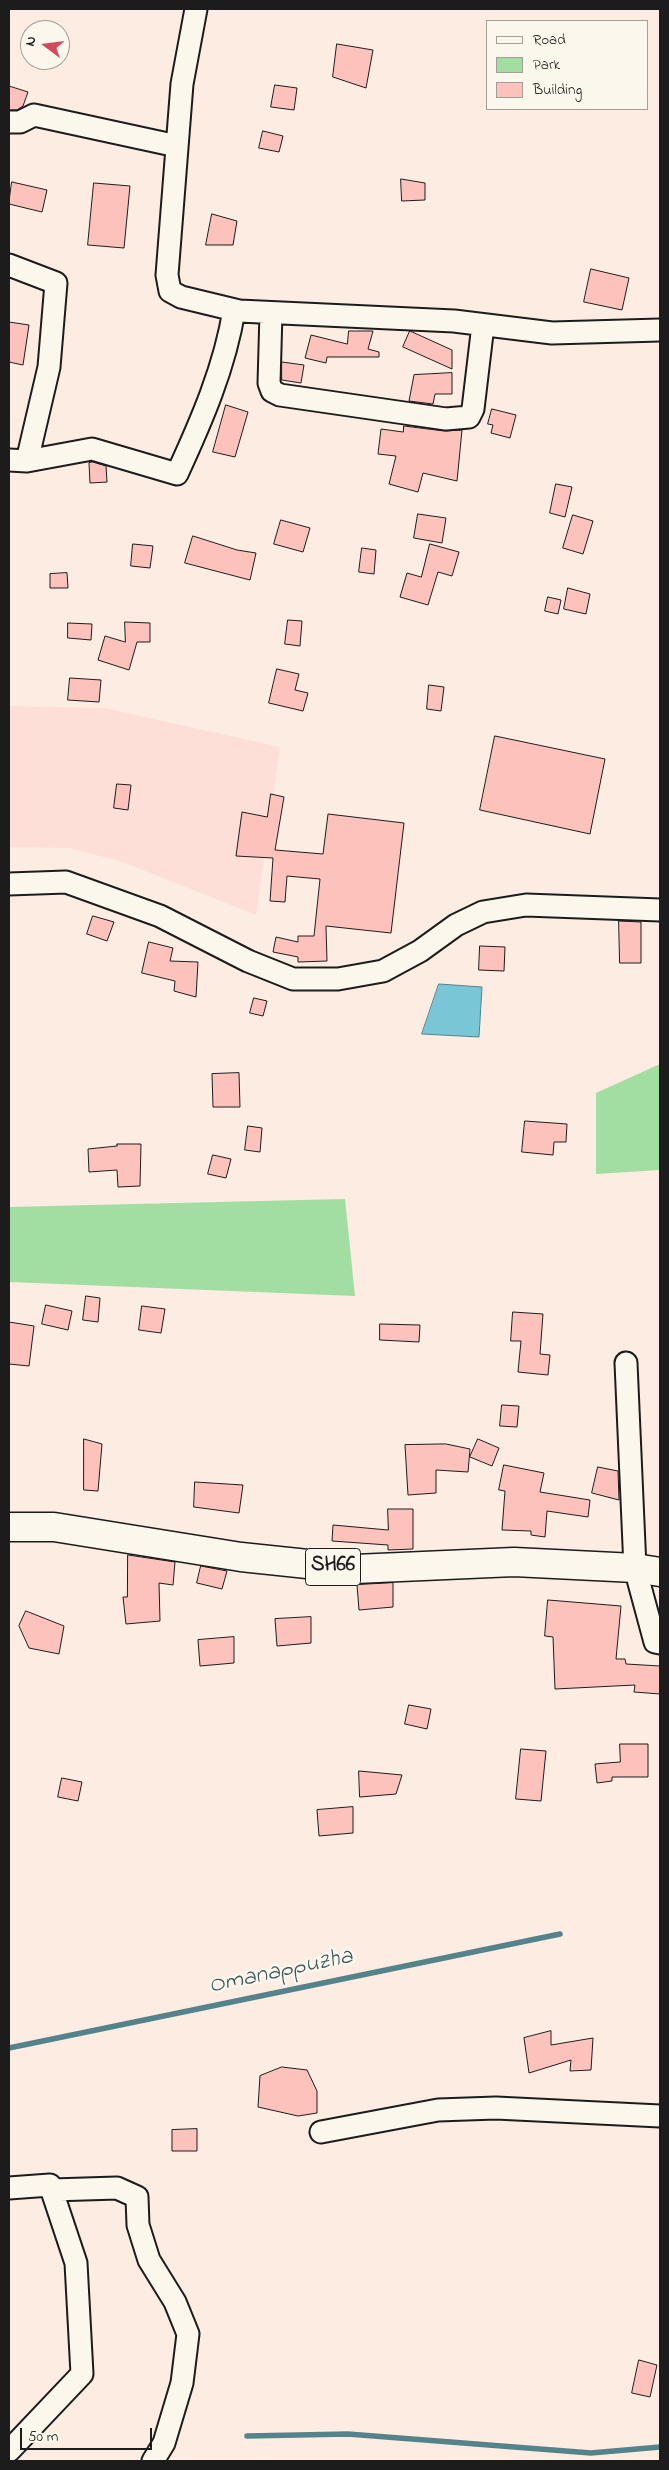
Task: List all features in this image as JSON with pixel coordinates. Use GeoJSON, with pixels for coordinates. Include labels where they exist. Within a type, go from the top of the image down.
{"type":"FeatureCollection","features":[{"type":"Feature","properties":{"kind":"main road","name":"SH66"},"geometry":{"type":"LineString","coordinates":[[9,1528],[54,1527],[241,1557],[355,1569],[514,1562],[648,1570]]}},
{"type":"Feature","properties":{"kind":"street"},"geometry":{"type":"LineString","coordinates":[[196,9],[182,84],[167,275],[170,291],[181,297],[234,310],[271,313],[419,319],[552,333],[660,330]]}},
{"type":"Feature","properties":{"kind":"street"},"geometry":{"type":"LineString","coordinates":[[9,122],[20,122],[34,115],[178,146]]}},
{"type":"Feature","properties":{"kind":"street"},"geometry":{"type":"LineString","coordinates":[[9,265],[56,283],[49,367],[18,461],[92,449],[177,474],[204,415],[231,328],[234,310]]}},
{"type":"Feature","properties":{"kind":"street"},"geometry":{"type":"LineString","coordinates":[[271,313],[269,383],[272,391],[280,395],[377,411],[446,419],[470,417],[474,409],[483,325]]}},
{"type":"Feature","properties":{"kind":"street"},"geometry":{"type":"LineString","coordinates":[[9,884],[66,882],[160,916],[248,961],[293,979],[338,979],[383,971],[420,951],[456,925],[483,912],[526,905],[660,910]]}},
{"type":"Feature","properties":{"kind":"street"},"geometry":{"type":"LineString","coordinates":[[626,1363],[655,1642],[660,1643]]}},
{"type":"Feature","properties":{"kind":"street"},"geometry":{"type":"LineString","coordinates":[[321,2132],[438,2110],[496,2108],[660,2116]]}},
{"type":"Feature","properties":{"kind":"street"},"geometry":{"type":"LineString","coordinates":[[9,2188],[50,2184],[76,2264],[82,2374],[9,2451]]}},
{"type":"Feature","properties":{"kind":"street"},"geometry":{"type":"LineString","coordinates":[[52,2190],[118,2188],[137,2197],[138,2225],[148,2260],[175,2302],[188,2334],[182,2383],[164,2443],[153,2461]]}},
{"type":"Feature","properties":{"kind":"shaded area"},"geometry":{"type":"Polygon","coordinates":[[[9,706],[104,708],[280,747],[256,915],[123,862],[69,848],[9,847],[9,706]]]}},
{"type":"Feature","properties":{"kind":"green space"},"geometry":{"type":"Polygon","coordinates":[[[660,1064],[660,1170],[596,1174],[596,1093],[660,1064]]]}},
{"type":"Feature","properties":{"kind":"green space"},"geometry":{"type":"Polygon","coordinates":[[[345,1199],[355,1296],[9,1282],[9,1207],[345,1199]]]}},
{"type":"Feature","properties":{"kind":"water"},"geometry":{"type":"Polygon","coordinates":[[[439,984],[482,987],[479,1037],[422,1034],[439,984]]]}},
{"type":"Feature","properties":{"kind":"building"},"geometry":{"type":"Polygon","coordinates":[[[337,44],[373,50],[366,88],[333,77],[337,44]]]}},
{"type":"Feature","properties":{"kind":"building"},"geometry":{"type":"Polygon","coordinates":[[[275,85],[297,88],[294,110],[271,107],[275,85]]]}},
{"type":"Feature","properties":{"kind":"building"},"geometry":{"type":"Polygon","coordinates":[[[9,86],[28,92],[23,106],[17,110],[9,110],[9,86]]]}},
{"type":"Feature","properties":{"kind":"building"},"geometry":{"type":"Polygon","coordinates":[[[263,131],[283,136],[279,152],[259,148],[263,131]]]}},
{"type":"Feature","properties":{"kind":"building"},"geometry":{"type":"Polygon","coordinates":[[[401,179],[425,183],[425,200],[402,201],[401,179]]]}},
{"type":"Feature","properties":{"kind":"building"},"geometry":{"type":"Polygon","coordinates":[[[12,182],[47,190],[42,212],[9,204],[12,182]]]}},
{"type":"Feature","properties":{"kind":"building"},"geometry":{"type":"Polygon","coordinates":[[[94,183],[130,186],[124,248],[88,245],[94,183]]]}},
{"type":"Feature","properties":{"kind":"building"},"geometry":{"type":"Polygon","coordinates":[[[212,214],[237,221],[233,245],[206,245],[212,214]]]}},
{"type":"Feature","properties":{"kind":"building"},"geometry":{"type":"Polygon","coordinates":[[[591,269],[629,278],[622,310],[584,302],[591,269]]]}},
{"type":"Feature","properties":{"kind":"building"},"geometry":{"type":"Polygon","coordinates":[[[9,322],[29,325],[23,365],[9,362],[9,322]]]}},
{"type":"Feature","properties":{"kind":"building"},"geometry":{"type":"Polygon","coordinates":[[[349,331],[373,331],[368,349],[379,352],[379,357],[327,357],[326,363],[305,358],[311,335],[347,344],[349,331]]]}},
{"type":"Feature","properties":{"kind":"building"},"geometry":{"type":"Polygon","coordinates":[[[410,331],[452,350],[452,369],[403,347],[410,331]]]}},
{"type":"Feature","properties":{"kind":"building"},"geometry":{"type":"Polygon","coordinates":[[[282,362],[304,365],[301,383],[282,380],[282,362]]]}},
{"type":"Feature","properties":{"kind":"building"},"geometry":{"type":"Polygon","coordinates":[[[452,373],[452,394],[435,394],[433,404],[409,401],[414,375],[452,373]]]}},
{"type":"Feature","properties":{"kind":"building"},"geometry":{"type":"Polygon","coordinates":[[[226,405],[248,412],[235,457],[213,452],[226,405]]]}},
{"type":"Feature","properties":{"kind":"building"},"geometry":{"type":"Polygon","coordinates":[[[492,409],[516,415],[510,438],[491,433],[493,425],[488,424],[492,409]]]}},
{"type":"Feature","properties":{"kind":"building"},"geometry":{"type":"Polygon","coordinates":[[[404,426],[444,431],[462,430],[457,481],[423,473],[418,492],[389,484],[396,456],[378,454],[381,429],[403,432],[404,426]]]}},
{"type":"Feature","properties":{"kind":"building"},"geometry":{"type":"Polygon","coordinates":[[[93,462],[106,466],[107,482],[90,483],[89,463],[93,462]]]}},
{"type":"Feature","properties":{"kind":"building"},"geometry":{"type":"Polygon","coordinates":[[[556,484],[572,487],[565,517],[550,513],[556,484]]]}},
{"type":"Feature","properties":{"kind":"building"},"geometry":{"type":"Polygon","coordinates":[[[418,514],[446,518],[442,543],[414,538],[418,514]]]}},
{"type":"Feature","properties":{"kind":"building"},"geometry":{"type":"Polygon","coordinates":[[[573,515],[593,521],[583,554],[563,548],[573,515]]]}},
{"type":"Feature","properties":{"kind":"building"},"geometry":{"type":"Polygon","coordinates":[[[281,520],[310,528],[303,552],[274,544],[281,520]]]}},
{"type":"Feature","properties":{"kind":"building"},"geometry":{"type":"Polygon","coordinates":[[[193,536],[237,550],[256,553],[250,580],[185,563],[193,536]]]}},
{"type":"Feature","properties":{"kind":"building"},"geometry":{"type":"Polygon","coordinates":[[[133,544],[153,546],[150,568],[131,566],[133,544]]]}},
{"type":"Feature","properties":{"kind":"building"},"geometry":{"type":"Polygon","coordinates":[[[430,544],[459,552],[452,576],[438,572],[428,605],[400,597],[407,573],[421,577],[430,544]]]}},
{"type":"Feature","properties":{"kind":"building"},"geometry":{"type":"Polygon","coordinates":[[[362,548],[376,550],[374,574],[359,572],[362,548]]]}},
{"type":"Feature","properties":{"kind":"building"},"geometry":{"type":"Polygon","coordinates":[[[67,573],[68,588],[50,588],[50,574],[67,573]]]}},
{"type":"Feature","properties":{"kind":"building"},"geometry":{"type":"Polygon","coordinates":[[[568,588],[590,594],[586,614],[564,609],[568,588]]]}},
{"type":"Feature","properties":{"kind":"building"},"geometry":{"type":"Polygon","coordinates":[[[548,597],[561,600],[558,614],[545,611],[548,597]]]}},
{"type":"Feature","properties":{"kind":"building"},"geometry":{"type":"Polygon","coordinates":[[[288,620],[302,621],[300,646],[285,644],[288,620]]]}},
{"type":"Feature","properties":{"kind":"building"},"geometry":{"type":"Polygon","coordinates":[[[125,622],[150,623],[150,642],[137,642],[129,670],[98,660],[105,636],[125,642],[125,622]]]}},
{"type":"Feature","properties":{"kind":"building"},"geometry":{"type":"Polygon","coordinates":[[[68,623],[92,624],[91,640],[68,638],[68,623]]]}},
{"type":"Feature","properties":{"kind":"building"},"geometry":{"type":"Polygon","coordinates":[[[277,669],[299,674],[295,690],[308,693],[303,711],[269,703],[277,669]]]}},
{"type":"Feature","properties":{"kind":"building"},"geometry":{"type":"Polygon","coordinates":[[[70,678],[101,680],[99,702],[68,700],[70,678]]]}},
{"type":"Feature","properties":{"kind":"building"},"geometry":{"type":"Polygon","coordinates":[[[429,685],[444,687],[441,711],[427,709],[429,685]]]}},
{"type":"Feature","properties":{"kind":"building"},"geometry":{"type":"Polygon","coordinates":[[[495,736],[605,759],[590,834],[480,810],[495,736]]]}},
{"type":"Feature","properties":{"kind":"building"},"geometry":{"type":"Polygon","coordinates":[[[117,784],[131,785],[128,810],[114,808],[117,784]]]}},
{"type":"Feature","properties":{"kind":"building"},"geometry":{"type":"Polygon","coordinates":[[[271,794],[284,797],[275,850],[323,854],[328,814],[404,823],[391,933],[326,926],[327,961],[298,962],[298,957],[273,952],[276,937],[298,942],[298,936],[314,936],[320,879],[287,876],[285,902],[270,901],[273,858],[236,856],[242,812],[267,817],[271,794]]]}},
{"type":"Feature","properties":{"kind":"building"},"geometry":{"type":"Polygon","coordinates":[[[93,916],[114,922],[107,941],[87,934],[93,916]]]}},
{"type":"Feature","properties":{"kind":"building"},"geometry":{"type":"Polygon","coordinates":[[[619,921],[641,922],[641,963],[620,963],[619,921]]]}},
{"type":"Feature","properties":{"kind":"building"},"geometry":{"type":"Polygon","coordinates":[[[149,942],[173,948],[170,961],[198,962],[196,997],[174,991],[175,981],[142,973],[149,942]]]}},
{"type":"Feature","properties":{"kind":"building"},"geometry":{"type":"Polygon","coordinates":[[[480,946],[505,947],[504,971],[479,970],[480,946]]]}},
{"type":"Feature","properties":{"kind":"building"},"geometry":{"type":"Polygon","coordinates":[[[254,998],[267,1001],[263,1016],[250,1013],[254,998]]]}},
{"type":"Feature","properties":{"kind":"building"},"geometry":{"type":"Polygon","coordinates":[[[239,1073],[240,1107],[213,1107],[212,1074],[239,1073]]]}},
{"type":"Feature","properties":{"kind":"building"},"geometry":{"type":"Polygon","coordinates":[[[525,1121],[567,1124],[566,1142],[554,1142],[553,1155],[522,1152],[525,1121]]]}},
{"type":"Feature","properties":{"kind":"building"},"geometry":{"type":"Polygon","coordinates":[[[248,1126],[262,1128],[260,1152],[245,1150],[248,1126]]]}},
{"type":"Feature","properties":{"kind":"building"},"geometry":{"type":"Polygon","coordinates":[[[117,1144],[141,1144],[140,1186],[118,1187],[117,1170],[89,1172],[88,1149],[117,1146],[117,1144]]]}},
{"type":"Feature","properties":{"kind":"building"},"geometry":{"type":"Polygon","coordinates":[[[213,1155],[231,1159],[226,1178],[208,1174],[213,1155]]]}},
{"type":"Feature","properties":{"kind":"building"},"geometry":{"type":"Polygon","coordinates":[[[86,1296],[100,1298],[98,1322],[83,1320],[86,1296]]]}},
{"type":"Feature","properties":{"kind":"building"},"geometry":{"type":"Polygon","coordinates":[[[46,1305],[72,1311],[68,1330],[42,1324],[46,1305]]]}},
{"type":"Feature","properties":{"kind":"building"},"geometry":{"type":"Polygon","coordinates":[[[142,1306],[165,1309],[161,1333],[139,1330],[142,1306]]]}},
{"type":"Feature","properties":{"kind":"building"},"geometry":{"type":"Polygon","coordinates":[[[513,1312],[543,1314],[540,1354],[550,1355],[548,1375],[518,1372],[521,1341],[511,1341],[513,1312]]]}},
{"type":"Feature","properties":{"kind":"building"},"geometry":{"type":"Polygon","coordinates":[[[9,1322],[34,1326],[29,1366],[9,1364],[9,1322]]]}},
{"type":"Feature","properties":{"kind":"building"},"geometry":{"type":"Polygon","coordinates":[[[380,1324],[420,1325],[419,1342],[380,1340],[380,1324]]]}},
{"type":"Feature","properties":{"kind":"building"},"geometry":{"type":"Polygon","coordinates":[[[502,1405],[519,1406],[517,1427],[500,1426],[502,1405]]]}},
{"type":"Feature","properties":{"kind":"building"},"geometry":{"type":"Polygon","coordinates":[[[84,1439],[102,1444],[98,1491],[84,1490],[84,1439]]]}},
{"type":"Feature","properties":{"kind":"building"},"geometry":{"type":"Polygon","coordinates":[[[478,1439],[499,1448],[492,1466],[470,1457],[478,1439]]]}},
{"type":"Feature","properties":{"kind":"building"},"geometry":{"type":"Polygon","coordinates":[[[446,1444],[470,1449],[468,1472],[436,1470],[436,1493],[408,1495],[405,1445],[446,1444]]]}},
{"type":"Feature","properties":{"kind":"building"},"geometry":{"type":"Polygon","coordinates":[[[504,1465],[544,1473],[540,1492],[590,1500],[588,1517],[547,1511],[545,1537],[531,1535],[531,1531],[502,1530],[505,1491],[499,1490],[504,1465]]]}},
{"type":"Feature","properties":{"kind":"building"},"geometry":{"type":"Polygon","coordinates":[[[598,1467],[618,1471],[619,1500],[592,1493],[598,1467]]]}},
{"type":"Feature","properties":{"kind":"building"},"geometry":{"type":"Polygon","coordinates":[[[195,1482],[243,1485],[239,1513],[194,1507],[195,1482]]]}},
{"type":"Feature","properties":{"kind":"building"},"geometry":{"type":"Polygon","coordinates":[[[388,1509],[413,1509],[413,1549],[388,1550],[388,1545],[332,1541],[333,1525],[388,1530],[388,1509]]]}},
{"type":"Feature","properties":{"kind":"building"},"geometry":{"type":"Polygon","coordinates":[[[128,1555],[175,1562],[173,1585],[159,1583],[160,1621],[126,1624],[123,1597],[127,1597],[128,1555]]]}},
{"type":"Feature","properties":{"kind":"building"},"geometry":{"type":"Polygon","coordinates":[[[201,1566],[227,1571],[222,1589],[197,1583],[201,1566]]]}},
{"type":"Feature","properties":{"kind":"building"},"geometry":{"type":"Polygon","coordinates":[[[393,1583],[393,1607],[359,1610],[357,1585],[393,1583]]]}},
{"type":"Feature","properties":{"kind":"building"},"geometry":{"type":"Polygon","coordinates":[[[548,1600],[621,1606],[616,1659],[625,1659],[626,1664],[660,1666],[660,1694],[634,1692],[635,1685],[555,1689],[553,1637],[545,1636],[548,1600]]]}},
{"type":"Feature","properties":{"kind":"building"},"geometry":{"type":"Polygon","coordinates":[[[26,1611],[64,1626],[59,1654],[29,1648],[19,1626],[26,1611]]]}},
{"type":"Feature","properties":{"kind":"building"},"geometry":{"type":"Polygon","coordinates":[[[311,1617],[311,1643],[277,1646],[275,1619],[311,1617]]]}},
{"type":"Feature","properties":{"kind":"building"},"geometry":{"type":"Polygon","coordinates":[[[234,1637],[234,1663],[200,1666],[198,1640],[234,1637]]]}},
{"type":"Feature","properties":{"kind":"building"},"geometry":{"type":"Polygon","coordinates":[[[409,1705],[431,1709],[427,1729],[405,1724],[409,1705]]]}},
{"type":"Feature","properties":{"kind":"building"},"geometry":{"type":"Polygon","coordinates":[[[620,1744],[648,1744],[648,1777],[612,1777],[612,1781],[597,1783],[595,1764],[620,1762],[620,1744]]]}},
{"type":"Feature","properties":{"kind":"building"},"geometry":{"type":"Polygon","coordinates":[[[521,1749],[546,1751],[541,1801],[516,1799],[521,1749]]]}},
{"type":"Feature","properties":{"kind":"building"},"geometry":{"type":"Polygon","coordinates":[[[359,1771],[402,1775],[396,1794],[360,1797],[359,1771]]]}},
{"type":"Feature","properties":{"kind":"building"},"geometry":{"type":"Polygon","coordinates":[[[62,1778],[82,1782],[78,1801],[58,1797],[62,1778]]]}},
{"type":"Feature","properties":{"kind":"building"},"geometry":{"type":"Polygon","coordinates":[[[353,1807],[353,1833],[319,1836],[317,1810],[353,1807]]]}},
{"type":"Feature","properties":{"kind":"building"},"geometry":{"type":"Polygon","coordinates":[[[551,2031],[551,2045],[593,2038],[591,2070],[570,2071],[571,2060],[529,2073],[524,2038],[551,2031]]]}},
{"type":"Feature","properties":{"kind":"building"},"geometry":{"type":"Polygon","coordinates":[[[282,2067],[307,2070],[317,2091],[317,2113],[298,2116],[258,2107],[260,2076],[282,2067]]]}},
{"type":"Feature","properties":{"kind":"building"},"geometry":{"type":"Polygon","coordinates":[[[197,2129],[197,2151],[172,2151],[172,2130],[197,2129]]]}},
{"type":"Feature","properties":{"kind":"building"},"geometry":{"type":"Polygon","coordinates":[[[639,2360],[657,2365],[650,2397],[632,2393],[639,2360]]]}},
{"type":"Feature","properties":{"kind":"waterway","name":"Omanappuzha"},"geometry":{"type":"LineString","coordinates":[[9,2048],[560,1934]]}},
{"type":"Feature","properties":{"kind":"waterway"},"geometry":{"type":"LineString","coordinates":[[247,2436],[348,2434],[591,2453],[660,2447]]}}]}
